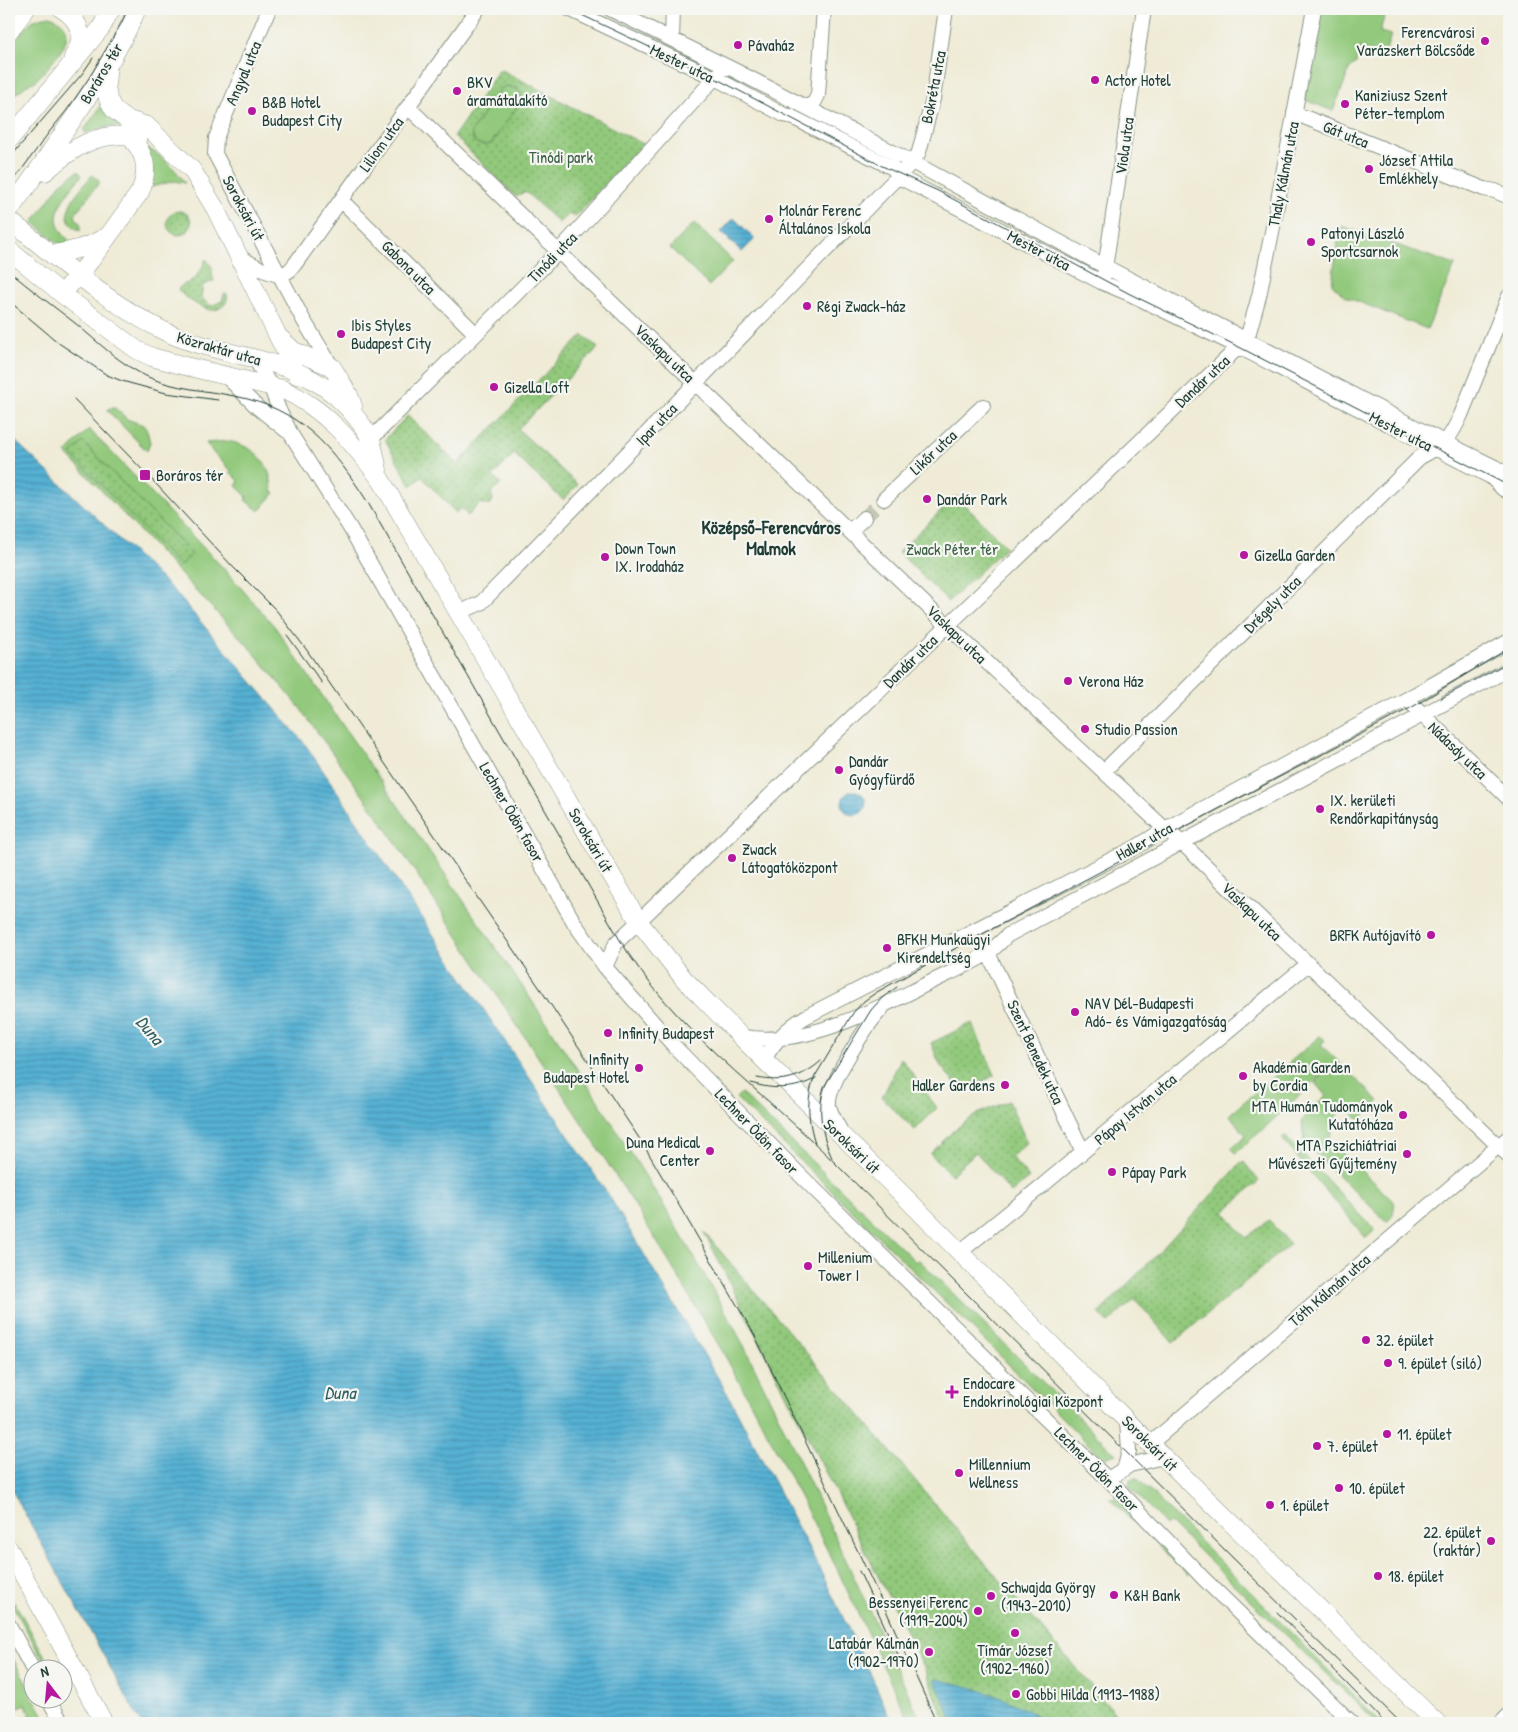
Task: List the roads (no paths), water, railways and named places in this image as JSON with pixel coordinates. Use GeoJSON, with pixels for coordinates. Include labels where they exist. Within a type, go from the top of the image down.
{"type":"FeatureCollection","features":[{"type":"Feature","properties":{"kind":"main road"},"geometry":{"type":"LineString","coordinates":[[9,140],[47,94],[78,51],[81,43],[78,24],[68,12],[62,9]]}},
{"type":"Feature","properties":{"kind":"main road","name":"Boráros tér"},"geometry":{"type":"LineString","coordinates":[[47,94],[101,28],[111,9]]}},
{"type":"Feature","properties":{"kind":"main road","name":"Boráros tér"},"geometry":{"type":"LineString","coordinates":[[23,192],[75,117],[108,64],[137,9]]}},
{"type":"Feature","properties":{"kind":"main road"},"geometry":{"type":"LineString","coordinates":[[9,30],[25,10]]}},
{"type":"Feature","properties":{"kind":"main road"},"geometry":{"type":"LineString","coordinates":[[108,64],[106,85],[108,99],[114,110],[126,119],[147,126],[192,170],[241,258],[294,370],[322,413]]}},
{"type":"Feature","properties":{"kind":"main road"},"geometry":{"type":"LineString","coordinates":[[9,210],[23,192],[62,156],[89,141],[113,135],[128,134],[151,140],[171,149]]}},
{"type":"Feature","properties":{"kind":"main road"},"geometry":{"type":"LineString","coordinates":[[62,294],[91,260],[140,192],[145,180],[144,158],[138,146],[128,134]]}},
{"type":"Feature","properties":{"kind":"main road","name":"Közraktár utca"},"geometry":{"type":"LineString","coordinates":[[9,220],[78,275],[138,317],[184,341],[212,349],[254,357],[294,370],[319,382],[340,399],[357,418]]}},
{"type":"Feature","properties":{"kind":"main road"},"geometry":{"type":"LineString","coordinates":[[52,254],[77,251],[107,236]]}},
{"type":"Feature","properties":{"kind":"main road","name":"Közraktár utca"},"geometry":{"type":"LineString","coordinates":[[9,250],[62,294],[137,350],[152,357],[270,385],[294,395],[322,413]]}},
{"type":"Feature","properties":{"kind":"main road"},"geometry":{"type":"LineString","coordinates":[[276,334],[294,351],[332,367],[349,395],[357,418]]}},
{"type":"Feature","properties":{"kind":"main road","name":"Soroksári út"},"geometry":{"type":"LineString","coordinates":[[322,413],[354,444],[381,480],[639,922],[684,978],[1150,1444],[1437,1723]]}},
{"type":"Feature","properties":{"kind":"main road","name":"Soroksári út"},"geometry":{"type":"LineString","coordinates":[[357,418],[370,440],[381,480]]}},
{"type":"Feature","properties":{"kind":"main road"},"geometry":{"type":"LineString","coordinates":[[9,1549],[104,1723]]}},
{"type":"Feature","properties":{"kind":"street","name":"Angyal utca"},"geometry":{"type":"LineString","coordinates":[[216,138],[269,9]]}},
{"type":"Feature","properties":{"kind":"street","name":"Liliom utca"},"geometry":{"type":"LineString","coordinates":[[281,276],[290,270],[478,9]]}},
{"type":"Feature","properties":{"kind":"street","name":"Mester utca"},"geometry":{"type":"LineString","coordinates":[[569,9],[715,78],[784,115],[790,116],[1101,282],[1243,343]]}},
{"type":"Feature","properties":{"kind":"street","name":"Mester utca"},"geometry":{"type":"LineString","coordinates":[[610,9],[725,65],[1106,266],[1243,343],[1441,446],[1491,477],[1503,489],[1509,492]]}},
{"type":"Feature","properties":{"kind":"street"},"geometry":{"type":"LineString","coordinates":[[672,39],[673,9]]}},
{"type":"Feature","properties":{"kind":"street"},"geometry":{"type":"LineString","coordinates":[[806,108],[814,102],[818,95],[824,9]]}},
{"type":"Feature","properties":{"kind":"street","name":"Bokréta utca"},"geometry":{"type":"LineString","coordinates":[[912,162],[918,152],[932,99],[946,9]]}},
{"type":"Feature","properties":{"kind":"street","name":"Viola utca"},"geometry":{"type":"LineString","coordinates":[[1101,282],[1104,280],[1144,9]]}},
{"type":"Feature","properties":{"kind":"street","name":"Thaly Kálmán utca"},"geometry":{"type":"LineString","coordinates":[[1243,343],[1259,296],[1314,9]]}},
{"type":"Feature","properties":{"kind":"street","name":"Tinódi utca"},"geometry":{"type":"LineString","coordinates":[[370,440],[559,251],[725,65]]}},
{"type":"Feature","properties":{"kind":"street","name":"Vaskapu utca"},"geometry":{"type":"LineString","coordinates":[[408,107],[697,382],[947,625],[1182,843],[1308,964],[1504,1141],[1509,1156]]}},
{"type":"Feature","properties":{"kind":"street","name":"Gát utca"},"geometry":{"type":"LineString","coordinates":[[1294,113],[1416,163],[1484,189],[1509,196]]}},
{"type":"Feature","properties":{"kind":"street","name":"Soroksári út"},"geometry":{"type":"LineString","coordinates":[[216,138],[215,154],[304,321],[332,367]]}},
{"type":"Feature","properties":{"kind":"street","name":"Ipar utca"},"geometry":{"type":"LineString","coordinates":[[458,613],[481,602],[697,382],[896,172],[912,162]]}},
{"type":"Feature","properties":{"kind":"street","name":"Gabona utca"},"geometry":{"type":"LineString","coordinates":[[341,200],[476,334]]}},
{"type":"Feature","properties":{"kind":"street","name":"Soroksári út"},"geometry":{"type":"LineString","coordinates":[[241,258],[263,270],[281,276]]}},
{"type":"Feature","properties":{"kind":"street"},"geometry":{"type":"LineString","coordinates":[[1441,446],[1453,432],[1509,296]]}},
{"type":"Feature","properties":{"kind":"street","name":"Dandár utca"},"geometry":{"type":"LineString","coordinates":[[605,967],[616,943],[1243,343]]}},
{"type":"Feature","properties":{"kind":"street","name":"Lechner Ödön fasor"},"geometry":{"type":"LineString","coordinates":[[254,357],[270,385],[279,410],[292,436],[350,528],[575,924],[605,967],[674,1046],[783,1158],[1352,1723]]}},
{"type":"Feature","properties":{"kind":"street","name":"Lechner Ödön fasor"},"geometry":{"type":"LineString","coordinates":[[225,375],[257,407],[292,436]]}},
{"type":"Feature","properties":{"kind":"street","name":"Likőr utca"},"geometry":{"type":"LineString","coordinates":[[884,499],[982,406]]}},
{"type":"Feature","properties":{"kind":"street","name":"Mester utca"},"geometry":{"type":"LineString","coordinates":[[1441,446],[1509,474]]}},
{"type":"Feature","properties":{"kind":"street","name":"Drégely utca"},"geometry":{"type":"LineString","coordinates":[[1104,771],[1419,458],[1441,446]]}},
{"type":"Feature","properties":{"kind":"street"},"geometry":{"type":"LineString","coordinates":[[850,531],[864,518]]}},
{"type":"Feature","properties":{"kind":"street","name":"Haller utca"},"geometry":{"type":"LineString","coordinates":[[764,1060],[779,1038],[807,1016],[1138,846],[1165,829],[1407,699],[1509,641]]}},
{"type":"Feature","properties":{"kind":"street","name":"Haller utca"},"geometry":{"type":"LineString","coordinates":[[740,1036],[759,1039],[779,1038],[822,1029],[885,1005],[988,953],[1008,935],[1509,669]]}},
{"type":"Feature","properties":{"kind":"street","name":"Nádasdy utca"},"geometry":{"type":"LineString","coordinates":[[1407,699],[1509,800]]}},
{"type":"Feature","properties":{"kind":"street","name":"Szent Benedek utca"},"geometry":{"type":"LineString","coordinates":[[988,953],[1083,1152]]}},
{"type":"Feature","properties":{"kind":"street","name":"Pápay István utca"},"geometry":{"type":"LineString","coordinates":[[960,1252],[1308,964]]}},
{"type":"Feature","properties":{"kind":"street","name":"Haller utca"},"geometry":{"type":"LineString","coordinates":[[848,1143],[830,1109],[830,1092],[870,1022],[885,1005]]}},
{"type":"Feature","properties":{"kind":"street","name":"Tóth Kálmán utca"},"geometry":{"type":"LineString","coordinates":[[1150,1444],[1504,1141]]}},
{"type":"Feature","properties":{"kind":"street"},"geometry":{"type":"LineString","coordinates":[[1125,1467],[1129,1451],[1128,1421]]}},
{"type":"Feature","properties":{"kind":"street"},"geometry":{"type":"LineString","coordinates":[[1108,1479],[1125,1467],[1163,1456]]}},
{"type":"Feature","properties":{"kind":"street"},"geometry":{"type":"LineString","coordinates":[[9,1625],[28,1660]]}},
{"type":"Feature","properties":{"kind":"street"},"geometry":{"type":"LineString","coordinates":[[55,1710],[62,1723]]}},
{"type":"Feature","properties":{"kind":"street"},"geometry":{"type":"LineString","coordinates":[[1501,1723],[1509,1715]]}},
{"type":"Feature","properties":{"kind":"water"},"geometry":{"type":"Polygon","coordinates":[[[734,218],[755,239],[742,252],[721,232],[734,218]]]}},
{"type":"Feature","properties":{"kind":"water","name":"Duna"},"geometry":{"type":"Polygon","coordinates":[[[9,435],[175,592],[305,744],[611,1199],[727,1393],[816,1562],[873,1679],[892,1723],[141,1723],[9,1485],[9,435]]]}},
{"type":"Feature","properties":{"kind":"water"},"geometry":{"type":"Polygon","coordinates":[[[854,791],[859,792],[865,798],[865,808],[859,814],[854,815],[849,814],[843,808],[842,803],[843,798],[849,792],[854,791]]]}},
{"type":"Feature","properties":{"kind":"water"},"geometry":{"type":"Polygon","coordinates":[[[934,1679],[994,1695],[1022,1707],[1048,1723],[954,1723],[934,1679]]]}},
{"type":"Feature","properties":{"kind":"tunnel"},"geometry":{"type":"LineString","coordinates":[[864,518],[884,499]]}},
{"type":"Feature","properties":{"kind":"tram line"},"geometry":{"type":"LineString","coordinates":[[9,187],[89,78],[128,9]]}},
{"type":"Feature","properties":{"kind":"tram line"},"geometry":{"type":"LineString","coordinates":[[569,9],[715,78],[882,166],[938,191],[1130,294],[1239,347],[1509,486]]}},
{"type":"Feature","properties":{"kind":"tram line"},"geometry":{"type":"LineString","coordinates":[[9,160],[82,74],[93,58]]}},
{"type":"Feature","properties":{"kind":"tram line"},"geometry":{"type":"LineString","coordinates":[[9,271],[110,353],[138,372],[169,384],[234,396],[278,410],[296,420],[327,447],[367,501],[620,940],[666,1003],[720,1058],[835,1163],[1401,1723]]}},
{"type":"Feature","properties":{"kind":"tram line"},"geometry":{"type":"LineString","coordinates":[[9,301],[60,344],[107,375],[166,393],[218,400]]}},
{"type":"Feature","properties":{"kind":"tram line"},"geometry":{"type":"LineString","coordinates":[[74,399],[276,610],[306,649],[539,987],[643,1144],[755,1336],[884,1606],[937,1723]]}},
{"type":"Feature","properties":{"kind":"tram line"},"geometry":{"type":"LineString","coordinates":[[287,635],[322,683]]}},
{"type":"Feature","properties":{"kind":"tram line"},"geometry":{"type":"LineString","coordinates":[[815,1143],[809,1110],[811,1086],[853,1013],[864,1001],[969,941],[1414,706],[1509,648]]}},
{"type":"Feature","properties":{"kind":"tram line"},"geometry":{"type":"LineString","coordinates":[[1440,699],[1509,662]]}},
{"type":"Feature","properties":{"kind":"tram line"},"geometry":{"type":"LineString","coordinates":[[832,1158],[822,1123],[821,1105],[824,1087],[871,1010],[882,998],[897,987]]}},
{"type":"Feature","properties":{"kind":"tram line"},"geometry":{"type":"LineString","coordinates":[[757,1078],[775,1080],[791,1078],[806,1072],[821,1061]]}},
{"type":"Feature","properties":{"kind":"tram line"},"geometry":{"type":"LineString","coordinates":[[751,1083],[784,1088],[800,1085],[816,1078]]}},
{"type":"Feature","properties":{"kind":"tram line"},"geometry":{"type":"LineString","coordinates":[[859,1571],[899,1657]]}},
{"type":"Feature","properties":{"kind":"tram line"},"geometry":{"type":"LineString","coordinates":[[1277,1612],[1385,1723]]}},
{"type":"Feature","properties":{"kind":"place","name":"Ferencvárosi Varázskert Bölcsőde"},"geometry":{"type":"Point","coordinates":[1485,41]}},
{"type":"Feature","properties":{"kind":"place","name":"Pávaház"},"geometry":{"type":"Point","coordinates":[738,45]}},
{"type":"Feature","properties":{"kind":"place","name":"Actor Hotel"},"geometry":{"type":"Point","coordinates":[1095,80]}},
{"type":"Feature","properties":{"kind":"place","name":"BKV áramátalakító"},"geometry":{"type":"Point","coordinates":[457,91]}},
{"type":"Feature","properties":{"kind":"place","name":"Kaniziusz Szent Péter-templom"},"geometry":{"type":"Point","coordinates":[1345,104]}},
{"type":"Feature","properties":{"kind":"place","name":"B&B Hotel Budapest City"},"geometry":{"type":"Point","coordinates":[252,111]}},
{"type":"Feature","properties":{"kind":"place","name":"József Attila Emlékhely"},"geometry":{"type":"Point","coordinates":[1369,169]}},
{"type":"Feature","properties":{"kind":"place","name":"Molnár Ferenc Általános Iskola"},"geometry":{"type":"Point","coordinates":[769,219]}},
{"type":"Feature","properties":{"kind":"place","name":"Patonyi László Sportcsarnok"},"geometry":{"type":"Point","coordinates":[1311,242]}},
{"type":"Feature","properties":{"kind":"place","name":"Régi Zwack-ház"},"geometry":{"type":"Point","coordinates":[807,306]}},
{"type":"Feature","properties":{"kind":"place","name":"Ibis Styles Budapest City"},"geometry":{"type":"Point","coordinates":[341,334]}},
{"type":"Feature","properties":{"kind":"place","name":"Gizella Loft"},"geometry":{"type":"Point","coordinates":[494,387]}},
{"type":"Feature","properties":{"kind":"place","name":"Boráros tér"},"geometry":{"type":"Point","coordinates":[145,475]}},
{"type":"Feature","properties":{"kind":"place","name":"Dandár Park"},"geometry":{"type":"Point","coordinates":[927,499]}},
{"type":"Feature","properties":{"kind":"place","name":"Gizella Garden"},"geometry":{"type":"Point","coordinates":[1244,555]}},
{"type":"Feature","properties":{"kind":"place","name":"Down Town IX. Irodaház"},"geometry":{"type":"Point","coordinates":[605,557]}},
{"type":"Feature","properties":{"kind":"place","name":"Verona Ház"},"geometry":{"type":"Point","coordinates":[1068,681]}},
{"type":"Feature","properties":{"kind":"place","name":"Studio Passion"},"geometry":{"type":"Point","coordinates":[1085,729]}},
{"type":"Feature","properties":{"kind":"place","name":"Dandár Gyógyfürdő"},"geometry":{"type":"Point","coordinates":[839,770]}},
{"type":"Feature","properties":{"kind":"place","name":"IX. kerületi Rendőrkapitányság"},"geometry":{"type":"Point","coordinates":[1320,809]}},
{"type":"Feature","properties":{"kind":"place","name":"Zwack Látogatóközpont"},"geometry":{"type":"Point","coordinates":[732,858]}},
{"type":"Feature","properties":{"kind":"place","name":"BRFK Autójavító"},"geometry":{"type":"Point","coordinates":[1431,935]}},
{"type":"Feature","properties":{"kind":"place","name":"BFKH Munkaügyi Kirendeltség"},"geometry":{"type":"Point","coordinates":[887,948]}},
{"type":"Feature","properties":{"kind":"place","name":"NAV Dél-Budapesti Adó- és Vámigazgatóság"},"geometry":{"type":"Point","coordinates":[1075,1012]}},
{"type":"Feature","properties":{"kind":"place","name":"Infinity Budapest"},"geometry":{"type":"Point","coordinates":[608,1033]}},
{"type":"Feature","properties":{"kind":"place","name":"Infinity Budapest Hotel"},"geometry":{"type":"Point","coordinates":[639,1068]}},
{"type":"Feature","properties":{"kind":"place","name":"Akadémia Garden by Cordia"},"geometry":{"type":"Point","coordinates":[1243,1076]}},
{"type":"Feature","properties":{"kind":"place","name":"Haller Gardens"},"geometry":{"type":"Point","coordinates":[1005,1085]}},
{"type":"Feature","properties":{"kind":"place","name":"MTA Humán Tudományok Kutatóháza"},"geometry":{"type":"Point","coordinates":[1403,1115]}},
{"type":"Feature","properties":{"kind":"place","name":"Duna Medical Center"},"geometry":{"type":"Point","coordinates":[710,1151]}},
{"type":"Feature","properties":{"kind":"place","name":"MTA Pszichiátriai Művészeti Gyűjtemény"},"geometry":{"type":"Point","coordinates":[1407,1154]}},
{"type":"Feature","properties":{"kind":"place","name":"Pápay Park"},"geometry":{"type":"Point","coordinates":[1112,1172]}},
{"type":"Feature","properties":{"kind":"place","name":"Millenium Tower I"},"geometry":{"type":"Point","coordinates":[808,1266]}},
{"type":"Feature","properties":{"kind":"place","name":"32. épület"},"geometry":{"type":"Point","coordinates":[1366,1340]}},
{"type":"Feature","properties":{"kind":"place","name":"9. épület (siló)"},"geometry":{"type":"Point","coordinates":[1388,1363]}},
{"type":"Feature","properties":{"kind":"place","name":"Endocare Endokrinológiai Központ"},"geometry":{"type":"Point","coordinates":[952,1392]}},
{"type":"Feature","properties":{"kind":"place","name":"11. épület"},"geometry":{"type":"Point","coordinates":[1387,1434]}},
{"type":"Feature","properties":{"kind":"place","name":"7. épület"},"geometry":{"type":"Point","coordinates":[1317,1446]}},
{"type":"Feature","properties":{"kind":"place","name":"Millennium Wellness"},"geometry":{"type":"Point","coordinates":[959,1473]}},
{"type":"Feature","properties":{"kind":"place","name":"10. épület"},"geometry":{"type":"Point","coordinates":[1339,1488]}},
{"type":"Feature","properties":{"kind":"place","name":"1. épület"},"geometry":{"type":"Point","coordinates":[1270,1505]}},
{"type":"Feature","properties":{"kind":"place","name":"22. épület (raktár)"},"geometry":{"type":"Point","coordinates":[1491,1541]}},
{"type":"Feature","properties":{"kind":"place","name":"18. épület"},"geometry":{"type":"Point","coordinates":[1378,1576]}},
{"type":"Feature","properties":{"kind":"place","name":"K&H Bank"},"geometry":{"type":"Point","coordinates":[1114,1595]}},
{"type":"Feature","properties":{"kind":"place","name":"Schwajda György (1943–2010)"},"geometry":{"type":"Point","coordinates":[991,1596]}},
{"type":"Feature","properties":{"kind":"place","name":"Bessenyei Ferenc (1919–2004)"},"geometry":{"type":"Point","coordinates":[978,1611]}},
{"type":"Feature","properties":{"kind":"place","name":"Tímár József (1902–1960)"},"geometry":{"type":"Point","coordinates":[1015,1633]}},
{"type":"Feature","properties":{"kind":"place","name":"Latabár Kálmán (1902–1970)"},"geometry":{"type":"Point","coordinates":[929,1652]}},
{"type":"Feature","properties":{"kind":"place","name":"Gobbi Hilda (1913–1988)"},"geometry":{"type":"Point","coordinates":[1016,1694]}},
{"type":"Feature","properties":{"kind":"district","name":"Középső-Ferencváros Malmok"},"geometry":{"type":"Point","coordinates":[771,537]}},
{"type":"Feature","properties":{"kind":"park label","name":"Tinódi park"},"geometry":{"type":"Point","coordinates":[561,157]}},
{"type":"Feature","properties":{"kind":"park label","name":"Zwack Péter tér"},"geometry":{"type":"Point","coordinates":[952,549]}}]}
